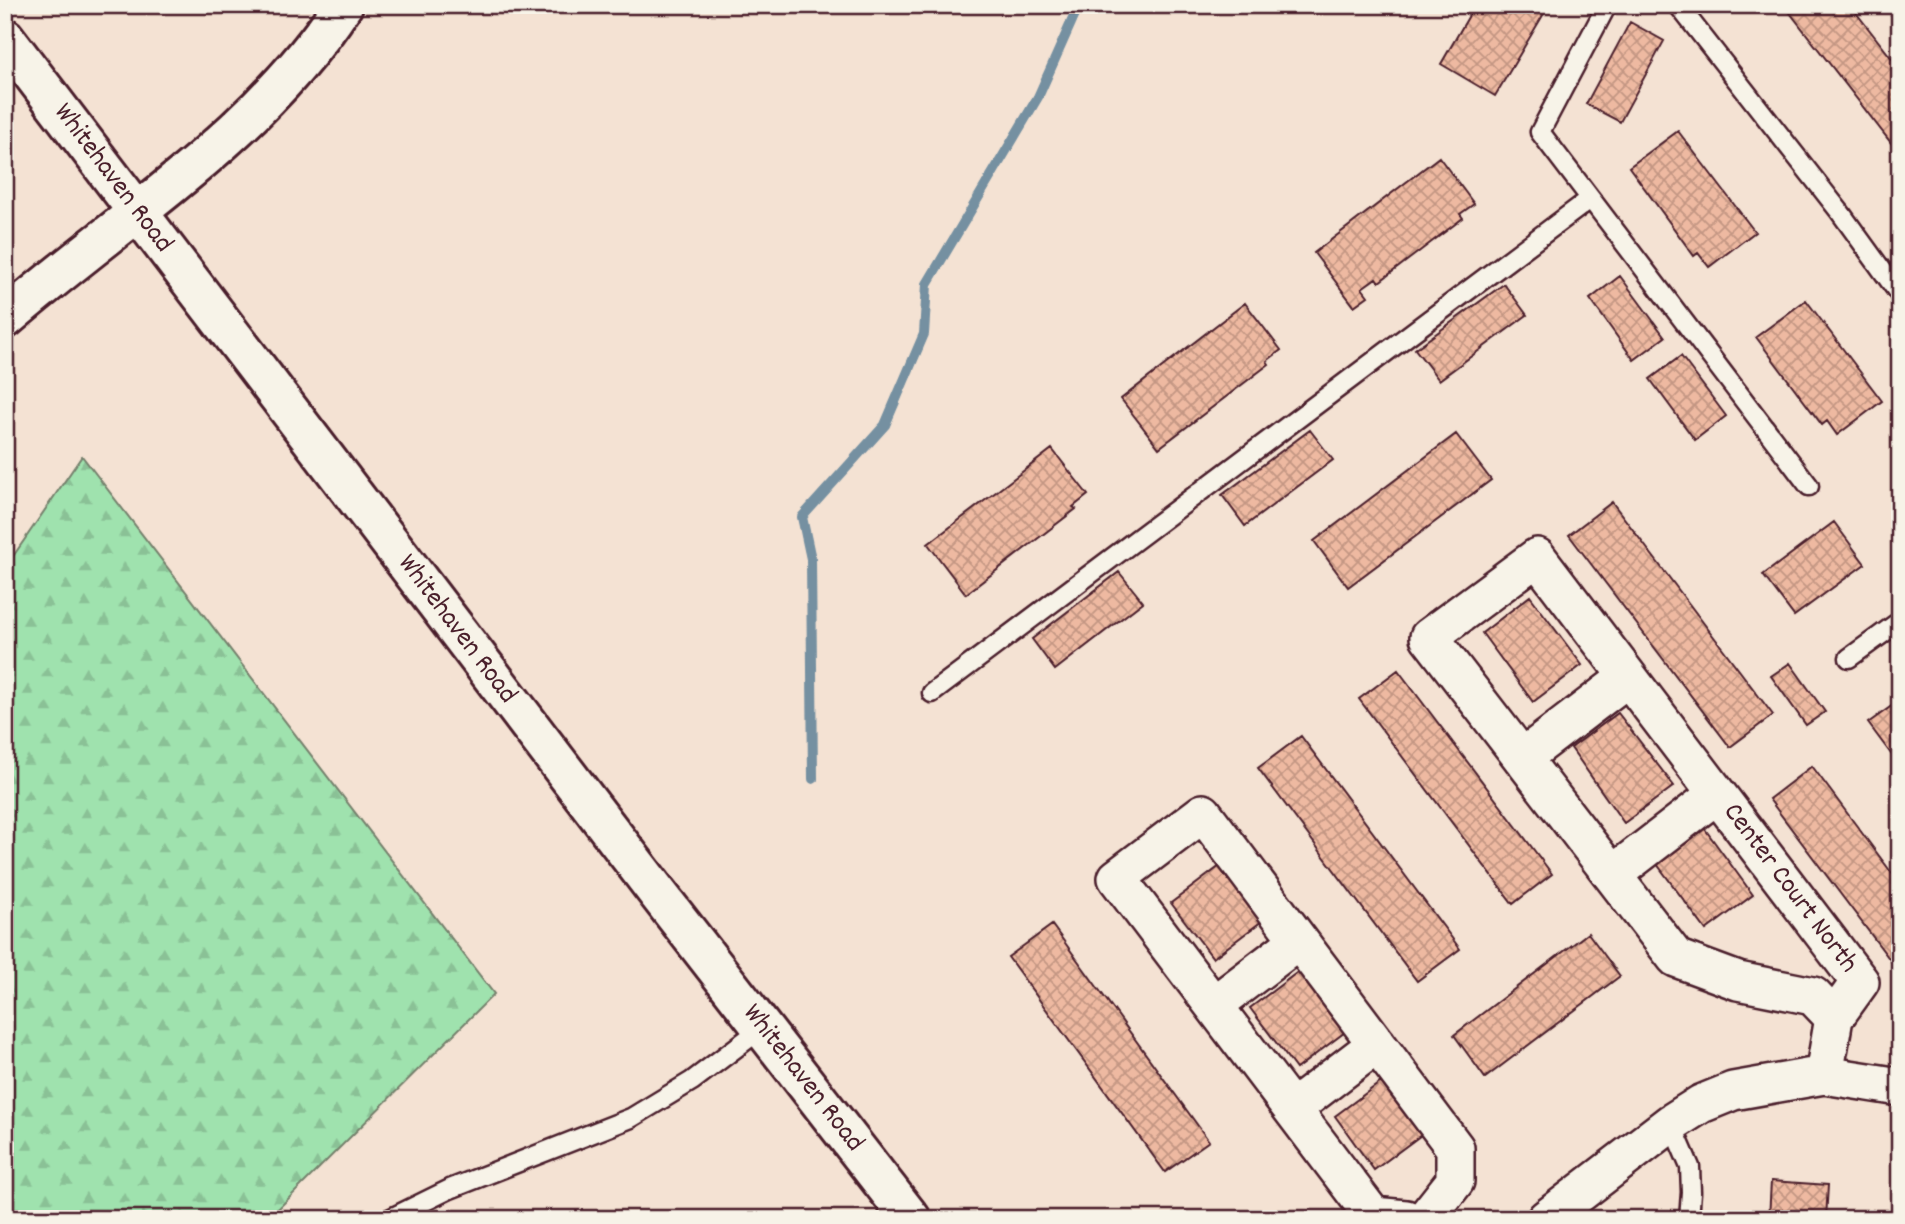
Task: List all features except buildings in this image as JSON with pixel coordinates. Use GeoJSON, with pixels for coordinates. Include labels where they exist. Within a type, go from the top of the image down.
{"type":"FeatureCollection","features":[{"type":"Feature","properties":{"kind":"main road"},"geometry":{"type":"LineString","coordinates":[[5,319],[212,152],[249,118],[299,66],[343,5]]}},
{"type":"Feature","properties":{"kind":"main road","name":"Whitehaven Road"},"geometry":{"type":"LineString","coordinates":[[9,43],[911,1219]]}},
{"type":"Feature","properties":{"kind":"street","name":"Center Court North"},"geometry":{"type":"LineString","coordinates":[[1824,1075],[1834,1018],[1860,982],[1537,557],[1429,637],[1676,958],[1738,981],[1813,996],[1834,1018]]}},
{"type":"Feature","properties":{"kind":"street"},"geometry":{"type":"LineString","coordinates":[[1522,758],[1628,677]]}},
{"type":"Feature","properties":{"kind":"street","name":"Center Court North"},"geometry":{"type":"LineString","coordinates":[[1612,875],[1717,794]]}},
{"type":"Feature","properties":{"kind":"street"},"geometry":{"type":"LineString","coordinates":[[1406,1219],[1373,1216],[1117,878],[1203,813],[1455,1148],[1455,1181],[1425,1219]]}},
{"type":"Feature","properties":{"kind":"street"},"geometry":{"type":"LineString","coordinates":[[1214,1005],[1298,942]]}},
{"type":"Feature","properties":{"kind":"street"},"geometry":{"type":"LineString","coordinates":[[1292,1109],[1377,1044]]}},
{"type":"Feature","properties":{"kind":"street"},"geometry":{"type":"LineString","coordinates":[[1546,1219],[1671,1123],[1701,1104],[1733,1091],[1824,1075],[1900,1087]]}},
{"type":"Feature","properties":{"kind":"lane"},"geometry":{"type":"LineString","coordinates":[[1607,5],[1540,132],[1809,486]]}},
{"type":"Feature","properties":{"kind":"lane"},"geometry":{"type":"LineString","coordinates":[[1678,5],[1840,212],[1900,295]]}},
{"type":"Feature","properties":{"kind":"lane"},"geometry":{"type":"LineString","coordinates":[[932,693],[1590,199]]}},
{"type":"Feature","properties":{"kind":"lane"},"geometry":{"type":"LineString","coordinates":[[1849,658],[1900,621]]}},
{"type":"Feature","properties":{"kind":"lane"},"geometry":{"type":"LineString","coordinates":[[389,1219],[450,1189],[631,1118],[692,1080],[762,1028]]}},
{"type":"Feature","properties":{"kind":"lane"},"geometry":{"type":"LineString","coordinates":[[1671,1123],[1690,1167],[1689,1219]]}},
{"type":"Feature","properties":{"kind":"green space"},"geometry":{"type":"Polygon","coordinates":[[[82,456],[494,994],[268,1219],[5,1219],[5,568],[82,456]]]}},
{"type":"Feature","properties":{"kind":"waterway"},"geometry":{"type":"LineString","coordinates":[[813,779],[811,559],[802,517],[885,425],[924,334],[927,284],[1038,97],[1079,5]]}}]}
